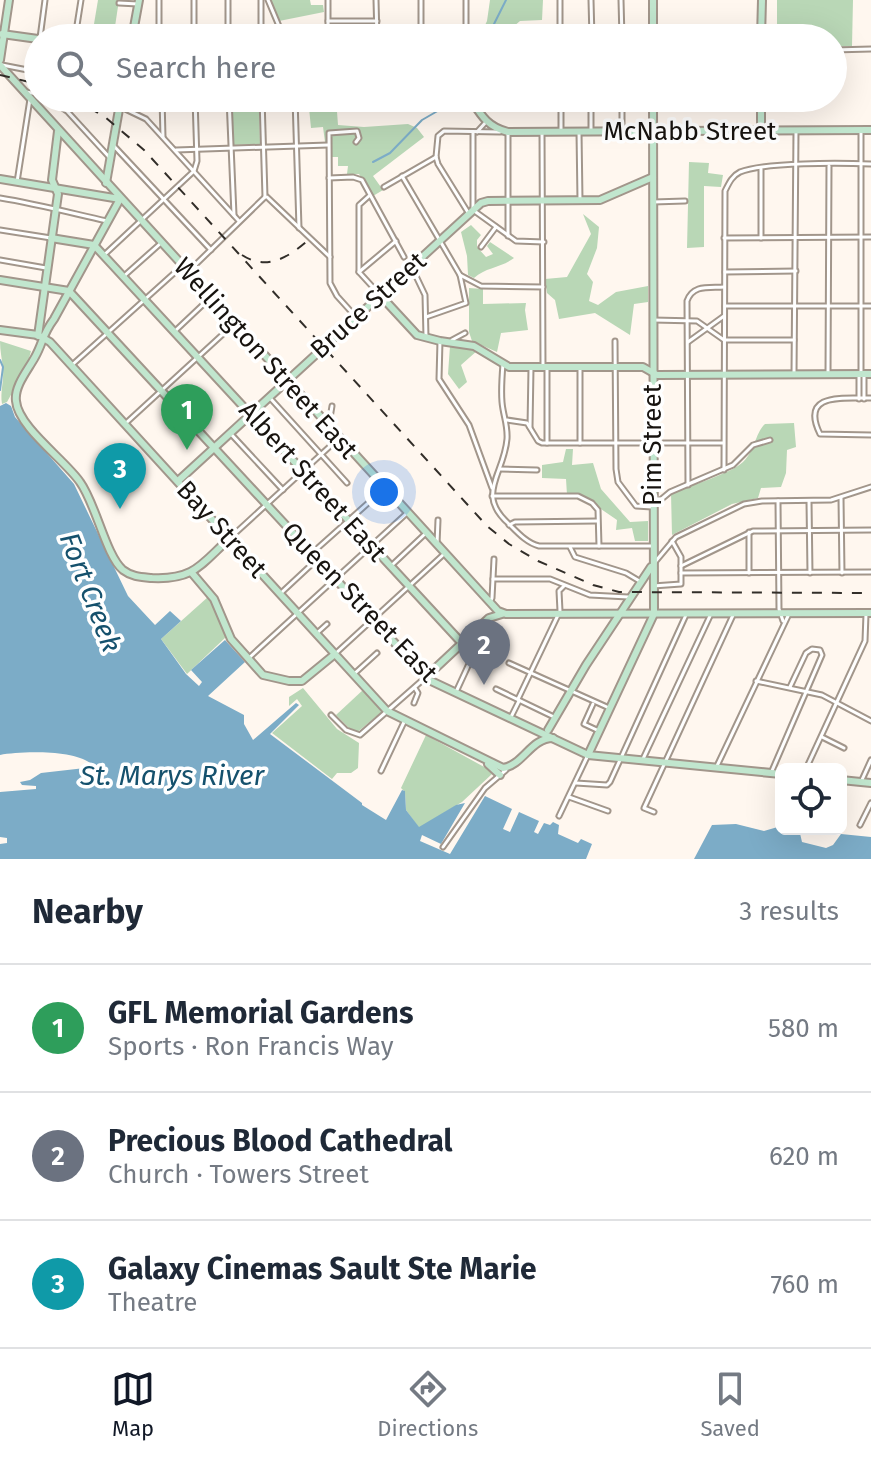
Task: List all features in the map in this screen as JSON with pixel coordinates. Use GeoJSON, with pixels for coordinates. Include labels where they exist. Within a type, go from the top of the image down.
{"type":"FeatureCollection","features":[{"type":"Feature","properties":{"kind":"main road"},"geometry":{"type":"LineString","coordinates":[[2,65],[2,34],[9,0]]}},
{"type":"Feature","properties":{"kind":"main road"},"geometry":{"type":"LineString","coordinates":[[653,0],[653,24]]}},
{"type":"Feature","properties":{"kind":"main road"},"geometry":{"type":"LineString","coordinates":[[761,24],[762,0]]}},
{"type":"Feature","properties":{"kind":"main road"},"geometry":{"type":"LineString","coordinates":[[134,24],[138,2]]}},
{"type":"Feature","properties":{"kind":"main road"},"geometry":{"type":"LineString","coordinates":[[2,34],[24,36]]}},
{"type":"Feature","properties":{"kind":"main road","name":"Wellington Street East"},"geometry":{"type":"LineString","coordinates":[[2,65],[23,92]]}},
{"type":"Feature","properties":{"kind":"main road","name":"Wellington Street East"},"geometry":{"type":"LineString","coordinates":[[42,112],[62,138],[444,554],[491,604],[506,614]]}},
{"type":"Feature","properties":{"kind":"main road"},"geometry":{"type":"LineString","coordinates":[[106,183],[118,112]]}},
{"type":"Feature","properties":{"kind":"main road"},"geometry":{"type":"LineString","coordinates":[[479,112],[486,122]]}},
{"type":"Feature","properties":{"kind":"main road","name":"Pim Street"},"geometry":{"type":"LineString","coordinates":[[653,112],[654,614]]}},
{"type":"Feature","properties":{"kind":"main road"},"geometry":{"type":"LineString","coordinates":[[761,112],[761,131]]}},
{"type":"Feature","properties":{"kind":"main road","name":"McNabb Street"},"geometry":{"type":"LineString","coordinates":[[486,122],[495,129],[508,132],[871,130]]}},
{"type":"Feature","properties":{"kind":"main road"},"geometry":{"type":"LineString","coordinates":[[654,143],[667,130]]}},
{"type":"Feature","properties":{"kind":"main road"},"geometry":{"type":"LineString","coordinates":[[43,187],[52,180],[62,138]]}},
{"type":"Feature","properties":{"kind":"main road"},"geometry":{"type":"LineString","coordinates":[[488,201],[608,198],[653,177]]}},
{"type":"Feature","properties":{"kind":"main road"},"geometry":{"type":"LineString","coordinates":[[0,179],[120,199],[40,336],[16,394],[18,412],[81,483],[119,566],[130,574],[176,579],[192,573],[230,538]]}},
{"type":"Feature","properties":{"kind":"main road"},"geometry":{"type":"LineString","coordinates":[[31,362],[39,345],[43,287],[55,239],[53,227],[58,191],[52,180]]}},
{"type":"Feature","properties":{"kind":"main road","name":"Bruce Street"},"geometry":{"type":"LineString","coordinates":[[178,481],[471,212],[488,201]]}},
{"type":"Feature","properties":{"kind":"main road"},"geometry":{"type":"LineString","coordinates":[[55,239],[94,245]]}},
{"type":"Feature","properties":{"kind":"main road","name":"Albert Street East"},"geometry":{"type":"LineString","coordinates":[[94,245],[459,640]]}},
{"type":"Feature","properties":{"kind":"main road"},"geometry":{"type":"LineString","coordinates":[[0,280],[69,291]]}},
{"type":"Feature","properties":{"kind":"main road","name":"Queen Street East"},"geometry":{"type":"LineString","coordinates":[[69,291],[433,683],[588,755],[775,773]]}},
{"type":"Feature","properties":{"kind":"main road"},"geometry":{"type":"LineString","coordinates":[[380,295],[412,331],[440,341],[474,346],[503,364],[531,368],[643,367],[657,375],[864,374]]}},
{"type":"Feature","properties":{"kind":"main road"},"geometry":{"type":"LineString","coordinates":[[0,330],[40,336]]}},
{"type":"Feature","properties":{"kind":"main road","name":"Bay Street"},"geometry":{"type":"LineString","coordinates":[[40,336],[50,342],[126,423],[387,711],[499,767],[510,767]]}},
{"type":"Feature","properties":{"kind":"main road"},"geometry":{"type":"LineString","coordinates":[[39,345],[50,342]]}},
{"type":"Feature","properties":{"kind":"main road"},"geometry":{"type":"LineString","coordinates":[[279,372],[294,373]]}},
{"type":"Feature","properties":{"kind":"main road"},"geometry":{"type":"LineString","coordinates":[[548,730],[653,565]]}},
{"type":"Feature","properties":{"kind":"main road"},"geometry":{"type":"LineString","coordinates":[[192,573],[214,599],[231,639],[247,659],[269,678],[298,682],[306,679],[335,654]]}},
{"type":"Feature","properties":{"kind":"main road"},"geometry":{"type":"LineString","coordinates":[[642,582],[650,580],[653,586]]}},
{"type":"Feature","properties":{"kind":"main road"},"geometry":{"type":"LineString","coordinates":[[489,618],[491,604]]}},
{"type":"Feature","properties":{"kind":"main road"},"geometry":{"type":"LineString","coordinates":[[426,677],[489,618],[506,614],[868,613]]}},
{"type":"Feature","properties":{"kind":"main road"},"geometry":{"type":"LineString","coordinates":[[588,755],[654,614]]}},
{"type":"Feature","properties":{"kind":"main road"},"geometry":{"type":"LineString","coordinates":[[453,651],[459,640],[468,638]]}},
{"type":"Feature","properties":{"kind":"main road"},"geometry":{"type":"LineString","coordinates":[[539,741],[538,730],[548,730]]}},
{"type":"Feature","properties":{"kind":"main road"},"geometry":{"type":"LineString","coordinates":[[510,767],[539,741],[553,738],[548,730]]}},
{"type":"Feature","properties":{"kind":"main road"},"geometry":{"type":"LineString","coordinates":[[483,759],[500,775]]}},
{"type":"Feature","properties":{"kind":"main road"},"geometry":{"type":"LineString","coordinates":[[847,781],[871,783]]}},
{"type":"Feature","properties":{"kind":"street"},"geometry":{"type":"LineString","coordinates":[[41,24],[45,0]]}},
{"type":"Feature","properties":{"kind":"street"},"geometry":{"type":"LineString","coordinates":[[77,24],[81,0]]}},
{"type":"Feature","properties":{"kind":"street"},"geometry":{"type":"LineString","coordinates":[[159,0],[159,24]]}},
{"type":"Feature","properties":{"kind":"street"},"geometry":{"type":"LineString","coordinates":[[194,0],[194,24]]}},
{"type":"Feature","properties":{"kind":"street"},"geometry":{"type":"LineString","coordinates":[[228,0],[228,24]]}},
{"type":"Feature","properties":{"kind":"street"},"geometry":{"type":"LineString","coordinates":[[261,0],[261,24]]}},
{"type":"Feature","properties":{"kind":"street"},"geometry":{"type":"LineString","coordinates":[[268,0],[278,24]]}},
{"type":"Feature","properties":{"kind":"street"},"geometry":{"type":"LineString","coordinates":[[328,0],[328,21],[377,21],[376,0]]}},
{"type":"Feature","properties":{"kind":"street"},"geometry":{"type":"LineString","coordinates":[[421,0],[421,24]]}},
{"type":"Feature","properties":{"kind":"street"},"geometry":{"type":"LineString","coordinates":[[466,0],[466,24]]}},
{"type":"Feature","properties":{"kind":"street"},"geometry":{"type":"LineString","coordinates":[[560,0],[560,24]]}},
{"type":"Feature","properties":{"kind":"street"},"geometry":{"type":"LineString","coordinates":[[591,0],[592,24]]}},
{"type":"Feature","properties":{"kind":"street"},"geometry":{"type":"LineString","coordinates":[[621,0],[622,24]]}},
{"type":"Feature","properties":{"kind":"street"},"geometry":{"type":"LineString","coordinates":[[119,3],[138,2]]}},
{"type":"Feature","properties":{"kind":"street"},"geometry":{"type":"LineString","coordinates":[[847,50],[871,49]]}},
{"type":"Feature","properties":{"kind":"street"},"geometry":{"type":"LineString","coordinates":[[2,65],[24,69]]}},
{"type":"Feature","properties":{"kind":"street"},"geometry":{"type":"LineString","coordinates":[[17,182],[28,112]]}},
{"type":"Feature","properties":{"kind":"street"},"geometry":{"type":"LineString","coordinates":[[68,112],[110,158]]}},
{"type":"Feature","properties":{"kind":"street"},"geometry":{"type":"LineString","coordinates":[[135,112],[163,137],[239,221]]}},
{"type":"Feature","properties":{"kind":"street"},"geometry":{"type":"LineString","coordinates":[[162,112],[163,137]]}},
{"type":"Feature","properties":{"kind":"street"},"geometry":{"type":"LineString","coordinates":[[104,255],[194,171],[197,165],[195,112]]}},
{"type":"Feature","properties":{"kind":"street"},"geometry":{"type":"LineString","coordinates":[[230,112],[234,215]]}},
{"type":"Feature","properties":{"kind":"street"},"geometry":{"type":"LineString","coordinates":[[188,273],[265,197],[263,112]]}},
{"type":"Feature","properties":{"kind":"street"},"geometry":{"type":"LineString","coordinates":[[296,112],[299,228]]}},
{"type":"Feature","properties":{"kind":"street"},"geometry":{"type":"LineString","coordinates":[[561,112],[561,131]]}},
{"type":"Feature","properties":{"kind":"street"},"geometry":{"type":"LineString","coordinates":[[591,112],[591,130]]}},
{"type":"Feature","properties":{"kind":"street"},"geometry":{"type":"LineString","coordinates":[[622,112],[622,130]]}},
{"type":"Feature","properties":{"kind":"street"},"geometry":{"type":"LineString","coordinates":[[471,212],[475,132],[486,122]]}},
{"type":"Feature","properties":{"kind":"street"},"geometry":{"type":"LineString","coordinates":[[579,130],[580,200]]}},
{"type":"Feature","properties":{"kind":"street"},"geometry":{"type":"LineString","coordinates":[[861,130],[862,399]]}},
{"type":"Feature","properties":{"kind":"street"},"geometry":{"type":"LineString","coordinates":[[356,142],[359,138],[357,131],[332,131],[328,145],[331,288],[356,317]]}},
{"type":"Feature","properties":{"kind":"street"},"geometry":{"type":"LineString","coordinates":[[542,131],[547,443]]}},
{"type":"Feature","properties":{"kind":"street"},"geometry":{"type":"LineString","coordinates":[[794,375],[796,131]]}},
{"type":"Feature","properties":{"kind":"street","name":"McNabb Street"},"geometry":{"type":"LineString","coordinates":[[436,157],[439,132],[508,132]]}},
{"type":"Feature","properties":{"kind":"street"},"geometry":{"type":"LineString","coordinates":[[508,132],[508,236]]}},
{"type":"Feature","properties":{"kind":"street"},"geometry":{"type":"LineString","coordinates":[[113,145],[211,250]]}},
{"type":"Feature","properties":{"kind":"street"},"geometry":{"type":"LineString","coordinates":[[175,150],[328,145]]}},
{"type":"Feature","properties":{"kind":"street"},"geometry":{"type":"LineString","coordinates":[[384,187],[436,157],[471,212],[516,241],[544,242]]}},
{"type":"Feature","properties":{"kind":"street"},"geometry":{"type":"LineString","coordinates":[[724,470],[725,191],[732,177],[742,171],[796,165],[871,164]]}},
{"type":"Feature","properties":{"kind":"street"},"geometry":{"type":"LineString","coordinates":[[828,374],[829,165]]}},
{"type":"Feature","properties":{"kind":"street"},"geometry":{"type":"LineString","coordinates":[[761,168],[761,238]]}},
{"type":"Feature","properties":{"kind":"street"},"geometry":{"type":"LineString","coordinates":[[402,176],[460,275],[466,303],[426,317]]}},
{"type":"Feature","properties":{"kind":"street"},"geometry":{"type":"LineString","coordinates":[[329,178],[358,178],[404,257]]}},
{"type":"Feature","properties":{"kind":"street"},"geometry":{"type":"LineString","coordinates":[[104,197],[106,183]]}},
{"type":"Feature","properties":{"kind":"street"},"geometry":{"type":"LineString","coordinates":[[370,195],[359,205],[359,272],[380,295]]}},
{"type":"Feature","properties":{"kind":"street"},"geometry":{"type":"LineString","coordinates":[[265,197],[271,198],[330,257]]}},
{"type":"Feature","properties":{"kind":"street"},"geometry":{"type":"LineString","coordinates":[[0,198],[107,221]]}},
{"type":"Feature","properties":{"kind":"street"},"geometry":{"type":"LineString","coordinates":[[472,199],[488,201]]}},
{"type":"Feature","properties":{"kind":"street"},"geometry":{"type":"LineString","coordinates":[[653,202],[685,201]]}},
{"type":"Feature","properties":{"kind":"street"},"geometry":{"type":"LineString","coordinates":[[481,247],[496,227]]}},
{"type":"Feature","properties":{"kind":"street"},"geometry":{"type":"LineString","coordinates":[[0,230],[55,239]]}},
{"type":"Feature","properties":{"kind":"street"},"geometry":{"type":"LineString","coordinates":[[724,238],[871,237]]}},
{"type":"Feature","properties":{"kind":"street"},"geometry":{"type":"LineString","coordinates":[[359,272],[396,241]]}},
{"type":"Feature","properties":{"kind":"street"},"geometry":{"type":"LineString","coordinates":[[124,276],[161,243]]}},
{"type":"Feature","properties":{"kind":"street"},"geometry":{"type":"LineString","coordinates":[[0,260],[47,266]]}},
{"type":"Feature","properties":{"kind":"street"},"geometry":{"type":"LineString","coordinates":[[72,365],[182,266]]}},
{"type":"Feature","properties":{"kind":"street"},"geometry":{"type":"LineString","coordinates":[[725,272],[796,271]]}},
{"type":"Feature","properties":{"kind":"street"},"geometry":{"type":"LineString","coordinates":[[415,274],[424,291],[426,337]]}},
{"type":"Feature","properties":{"kind":"street"},"geometry":{"type":"LineString","coordinates":[[460,275],[481,286],[543,287]]}},
{"type":"Feature","properties":{"kind":"street"},"geometry":{"type":"LineString","coordinates":[[688,485],[687,301],[698,288],[725,287]]}},
{"type":"Feature","properties":{"kind":"street"},"geometry":{"type":"LineString","coordinates":[[174,332],[210,298]]}},
{"type":"Feature","properties":{"kind":"street"},"geometry":{"type":"LineString","coordinates":[[725,306],[871,306]]}},
{"type":"Feature","properties":{"kind":"street"},"geometry":{"type":"LineString","coordinates":[[688,342],[725,316]]}},
{"type":"Feature","properties":{"kind":"street"},"geometry":{"type":"LineString","coordinates":[[653,320],[697,321],[724,340],[794,340]]}},
{"type":"Feature","properties":{"kind":"street"},"geometry":{"type":"LineString","coordinates":[[126,423],[234,324]]}},
{"type":"Feature","properties":{"kind":"street"},"geometry":{"type":"LineString","coordinates":[[449,342],[465,333]]}},
{"type":"Feature","properties":{"kind":"street"},"geometry":{"type":"LineString","coordinates":[[440,341],[439,379],[469,425],[492,488],[497,513],[509,525],[533,545],[652,546]]}},
{"type":"Feature","properties":{"kind":"street"},"geometry":{"type":"LineString","coordinates":[[615,341],[618,482],[636,506],[652,507],[670,492],[724,470],[753,445],[770,440]]}},
{"type":"Feature","properties":{"kind":"street"},"geometry":{"type":"LineString","coordinates":[[492,488],[507,439],[507,420],[502,401],[503,364]]}},
{"type":"Feature","properties":{"kind":"street"},"geometry":{"type":"LineString","coordinates":[[530,427],[531,368]]}},
{"type":"Feature","properties":{"kind":"street"},"geometry":{"type":"LineString","coordinates":[[580,368],[580,443]]}},
{"type":"Feature","properties":{"kind":"street"},"geometry":{"type":"LineString","coordinates":[[269,396],[347,483]]}},
{"type":"Feature","properties":{"kind":"street"},"geometry":{"type":"LineString","coordinates":[[871,398],[830,398],[821,403],[816,413],[820,434],[871,435]]}},
{"type":"Feature","properties":{"kind":"street"},"geometry":{"type":"LineString","coordinates":[[328,428],[332,406]]}},
{"type":"Feature","properties":{"kind":"street"},"geometry":{"type":"LineString","coordinates":[[507,420],[522,421],[530,427],[538,441],[547,443],[723,443]]}},
{"type":"Feature","properties":{"kind":"street"},"geometry":{"type":"LineString","coordinates":[[230,433],[283,490]]}},
{"type":"Feature","properties":{"kind":"street"},"geometry":{"type":"LineString","coordinates":[[230,538],[339,438]]}},
{"type":"Feature","properties":{"kind":"street"},"geometry":{"type":"LineString","coordinates":[[500,469],[537,470]]}},
{"type":"Feature","properties":{"kind":"street"},"geometry":{"type":"LineString","coordinates":[[653,565],[682,533],[744,504],[841,498],[871,487]]}},
{"type":"Feature","properties":{"kind":"street"},"geometry":{"type":"LineString","coordinates":[[311,554],[385,488]]}},
{"type":"Feature","properties":{"kind":"street"},"geometry":{"type":"LineString","coordinates":[[492,496],[584,498],[598,510],[599,546]]}},
{"type":"Feature","properties":{"kind":"street"},"geometry":{"type":"LineString","coordinates":[[841,498],[842,573]]}},
{"type":"Feature","properties":{"kind":"street"},"geometry":{"type":"LineString","coordinates":[[778,501],[778,573],[783,622]]}},
{"type":"Feature","properties":{"kind":"street"},"geometry":{"type":"LineString","coordinates":[[809,501],[810,573]]}},
{"type":"Feature","properties":{"kind":"street"},"geometry":{"type":"LineString","coordinates":[[247,659],[407,512]]}},
{"type":"Feature","properties":{"kind":"street"},"geometry":{"type":"LineString","coordinates":[[437,546],[438,520]]}},
{"type":"Feature","properties":{"kind":"street"},"geometry":{"type":"LineString","coordinates":[[509,525],[515,522],[598,521]]}},
{"type":"Feature","properties":{"kind":"street"},"geometry":{"type":"LineString","coordinates":[[681,566],[749,532],[871,530]]}},
{"type":"Feature","properties":{"kind":"street"},"geometry":{"type":"LineString","coordinates":[[749,532],[749,573]]}},
{"type":"Feature","properties":{"kind":"street"},"geometry":{"type":"LineString","coordinates":[[391,566],[426,533]]}},
{"type":"Feature","properties":{"kind":"street"},"geometry":{"type":"LineString","coordinates":[[653,586],[680,586],[681,566],[677,547],[672,541]]}},
{"type":"Feature","properties":{"kind":"street"},"geometry":{"type":"LineString","coordinates":[[570,546],[575,557],[626,573],[642,582]]}},
{"type":"Feature","properties":{"kind":"street"},"geometry":{"type":"LineString","coordinates":[[335,654],[444,554]]}},
{"type":"Feature","properties":{"kind":"street"},"geometry":{"type":"LineString","coordinates":[[491,604],[494,559]]}},
{"type":"Feature","properties":{"kind":"street"},"geometry":{"type":"LineString","coordinates":[[281,593],[310,566]]}},
{"type":"Feature","properties":{"kind":"street"},"geometry":{"type":"LineString","coordinates":[[681,573],[871,572]]}},
{"type":"Feature","properties":{"kind":"street"},"geometry":{"type":"LineString","coordinates":[[493,579],[550,579],[590,595],[632,597]]}},
{"type":"Feature","properties":{"kind":"street"},"geometry":{"type":"LineString","coordinates":[[510,719],[558,614],[559,591],[564,586]]}},
{"type":"Feature","properties":{"kind":"street"},"geometry":{"type":"LineString","coordinates":[[576,783],[607,785],[687,613]]}},
{"type":"Feature","properties":{"kind":"street"},"geometry":{"type":"LineString","coordinates":[[642,761],[711,613]]}},
{"type":"Feature","properties":{"kind":"street"},"geometry":{"type":"LineString","coordinates":[[654,812],[644,808],[734,613]]}},
{"type":"Feature","properties":{"kind":"street"},"geometry":{"type":"LineString","coordinates":[[716,768],[783,622],[790,613]]}},
{"type":"Feature","properties":{"kind":"street"},"geometry":{"type":"LineString","coordinates":[[809,763],[868,635],[868,613]]}},
{"type":"Feature","properties":{"kind":"street"},"geometry":{"type":"LineString","coordinates":[[317,633],[327,624]]}},
{"type":"Feature","properties":{"kind":"street"},"geometry":{"type":"LineString","coordinates":[[771,773],[823,652],[817,649],[806,653],[790,687]]}},
{"type":"Feature","properties":{"kind":"street"},"geometry":{"type":"LineString","coordinates":[[354,674],[377,653]]}},
{"type":"Feature","properties":{"kind":"street"},"geometry":{"type":"LineString","coordinates":[[456,692],[474,653]]}},
{"type":"Feature","properties":{"kind":"street"},"geometry":{"type":"LineString","coordinates":[[509,663],[611,708]]}},
{"type":"Feature","properties":{"kind":"street"},"geometry":{"type":"LineString","coordinates":[[331,715],[346,730],[358,735],[426,677]]}},
{"type":"Feature","properties":{"kind":"street"},"geometry":{"type":"LineString","coordinates":[[756,681],[822,695],[871,721]]}},
{"type":"Feature","properties":{"kind":"street"},"geometry":{"type":"LineString","coordinates":[[414,687],[418,693],[414,703]]}},
{"type":"Feature","properties":{"kind":"street"},"geometry":{"type":"LineString","coordinates":[[496,689],[555,718]]}},
{"type":"Feature","properties":{"kind":"street"},"geometry":{"type":"LineString","coordinates":[[594,702],[584,724],[599,731]]}},
{"type":"Feature","properties":{"kind":"street"},"geometry":{"type":"LineString","coordinates":[[381,771],[405,720]]}},
{"type":"Feature","properties":{"kind":"street"},"geometry":{"type":"LineString","coordinates":[[822,737],[844,748]]}},
{"type":"Feature","properties":{"kind":"street"},"geometry":{"type":"LineString","coordinates":[[559,816],[588,755]]}},
{"type":"Feature","properties":{"kind":"street"},"geometry":{"type":"LineString","coordinates":[[861,782],[871,760]]}},
{"type":"Feature","properties":{"kind":"street"},"geometry":{"type":"LineString","coordinates":[[443,847],[485,788],[510,767]]}},
{"type":"Feature","properties":{"kind":"street"},"geometry":{"type":"LineString","coordinates":[[569,797],[608,811]]}},
{"type":"Feature","properties":{"kind":"street"},"geometry":{"type":"LineString","coordinates":[[860,825],[871,803]]}},
{"type":"Feature","properties":{"kind":"green space"},"geometry":{"type":"Polygon","coordinates":[[[98,0],[119,0],[115,24],[94,24],[98,0]]]}},
{"type":"Feature","properties":{"kind":"green space"},"geometry":{"type":"Polygon","coordinates":[[[270,0],[310,0],[311,5],[323,5],[324,12],[279,21],[270,0]]]}},
{"type":"Feature","properties":{"kind":"green space"},"geometry":{"type":"Polygon","coordinates":[[[490,0],[543,0],[542,20],[520,21],[516,24],[486,24],[490,0]]]}},
{"type":"Feature","properties":{"kind":"green space"},"geometry":{"type":"Polygon","coordinates":[[[777,0],[853,0],[852,46],[847,46],[847,24],[777,24],[777,0]]]}},
{"type":"Feature","properties":{"kind":"green space"},"geometry":{"type":"Polygon","coordinates":[[[231,112],[259,112],[260,144],[232,145],[231,112]]]}},
{"type":"Feature","properties":{"kind":"green space"},"geometry":{"type":"Polygon","coordinates":[[[309,112],[337,112],[338,125],[408,124],[417,128],[424,137],[373,176],[383,190],[373,196],[359,174],[347,174],[348,166],[338,166],[338,157],[330,157],[323,127],[311,128],[309,112]]]}},
{"type":"Feature","properties":{"kind":"green space"},"geometry":{"type":"Polygon","coordinates":[[[689,162],[709,163],[708,173],[723,175],[721,187],[704,186],[704,247],[687,248],[689,162]]]}},
{"type":"Feature","properties":{"kind":"green space"},"geometry":{"type":"Polygon","coordinates":[[[583,214],[599,227],[597,248],[587,274],[593,282],[589,301],[598,305],[616,292],[648,286],[648,302],[634,304],[630,335],[595,313],[559,319],[555,300],[547,293],[545,279],[567,277],[591,234],[583,214]]]}},
{"type":"Feature","properties":{"kind":"green space"},"geometry":{"type":"Polygon","coordinates":[[[471,225],[481,235],[477,247],[486,257],[493,254],[487,246],[490,242],[514,258],[474,278],[468,275],[461,232],[471,225]]]}},
{"type":"Feature","properties":{"kind":"green space"},"geometry":{"type":"Polygon","coordinates":[[[469,288],[483,289],[483,304],[526,303],[528,330],[501,333],[497,352],[472,341],[469,332],[469,288]]]}},
{"type":"Feature","properties":{"kind":"green space"},"geometry":{"type":"Polygon","coordinates":[[[0,341],[31,351],[27,366],[7,402],[2,404],[3,373],[0,341]]]}},
{"type":"Feature","properties":{"kind":"green space"},"geometry":{"type":"Polygon","coordinates":[[[454,343],[478,350],[461,365],[467,382],[459,389],[448,374],[450,346],[454,343]]]}},
{"type":"Feature","properties":{"kind":"green space"},"geometry":{"type":"Polygon","coordinates":[[[794,423],[796,447],[787,450],[786,473],[781,487],[761,488],[758,498],[732,504],[672,535],[671,493],[720,475],[743,462],[765,424],[794,423]]]}},
{"type":"Feature","properties":{"kind":"green space"},"geometry":{"type":"Polygon","coordinates":[[[566,449],[573,449],[572,465],[593,463],[601,489],[630,522],[648,521],[648,541],[635,541],[632,528],[616,530],[617,520],[582,496],[567,495],[566,479],[542,478],[542,465],[563,462],[566,449]]]}},
{"type":"Feature","properties":{"kind":"green space"},"geometry":{"type":"Polygon","coordinates":[[[208,597],[226,637],[187,674],[161,639],[208,597]]]}},
{"type":"Feature","properties":{"kind":"green space"},"geometry":{"type":"Polygon","coordinates":[[[303,688],[337,729],[359,743],[358,768],[351,773],[337,773],[332,779],[272,733],[302,706],[297,699],[289,706],[289,697],[303,688]]]}},
{"type":"Feature","properties":{"kind":"green space"},"geometry":{"type":"Polygon","coordinates":[[[364,689],[384,710],[355,734],[336,715],[364,689]]]}},
{"type":"Feature","properties":{"kind":"green space"},"geometry":{"type":"Polygon","coordinates":[[[426,735],[492,774],[462,802],[419,828],[406,810],[405,792],[401,788],[426,735]]]}},
{"type":"Feature","properties":{"kind":"water","name":"St. Marys River"},"geometry":{"type":"Polygon","coordinates":[[[6,403],[74,484],[128,596],[155,625],[170,611],[181,621],[161,639],[186,674],[199,686],[202,682],[191,670],[225,640],[245,662],[208,696],[244,715],[244,724],[253,740],[296,703],[299,705],[270,734],[386,820],[402,790],[405,791],[406,810],[419,827],[465,803],[441,844],[422,835],[420,841],[450,854],[485,796],[512,809],[503,829],[510,832],[519,812],[539,821],[534,832],[538,834],[544,823],[550,825],[553,822],[559,825],[558,834],[578,843],[581,839],[592,844],[586,859],[0,859],[0,844],[7,843],[7,838],[0,837],[0,792],[36,789],[36,786],[22,785],[20,782],[41,773],[85,768],[90,763],[60,754],[33,752],[0,755],[0,406],[6,403]]]}},
{"type":"Feature","properties":{"kind":"water"},"geometry":{"type":"Polygon","coordinates":[[[736,824],[764,831],[775,828],[775,835],[800,835],[802,842],[826,848],[833,845],[840,835],[871,837],[871,859],[694,859],[712,825],[736,824]]]}},
{"type":"Feature","properties":{"kind":"waterway"},"geometry":{"type":"LineString","coordinates":[[494,24],[506,0]]}},
{"type":"Feature","properties":{"kind":"waterway"},"geometry":{"type":"LineString","coordinates":[[373,162],[390,153],[422,120],[436,112]]}},
{"type":"Feature","properties":{"kind":"waterway","name":"Fort Creek"},"geometry":{"type":"LineString","coordinates":[[0,360],[3,367],[0,390]]}},
{"type":"Feature","properties":{"kind":"railway"},"geometry":{"type":"LineString","coordinates":[[0,75],[24,81]]}},
{"type":"Feature","properties":{"kind":"railway"},"geometry":{"type":"LineString","coordinates":[[96,112],[144,150],[487,526],[509,544],[538,561],[593,585],[619,592],[871,593]]}},
{"type":"Feature","properties":{"kind":"railway"},"geometry":{"type":"LineString","coordinates":[[242,255],[251,260],[268,262],[291,253],[306,242]]}},
{"type":"Feature","properties":{"kind":"place","name":"GFL Memorial Gardens"},"geometry":{"type":"Point","coordinates":[187,450]}},
{"type":"Feature","properties":{"kind":"place","name":"Galaxy Cinemas Sault Ste Marie"},"geometry":{"type":"Point","coordinates":[120,509]}},
{"type":"Feature","properties":{"kind":"place","name":"Precious Blood Cathedral"},"geometry":{"type":"Point","coordinates":[484,685]}}]}
